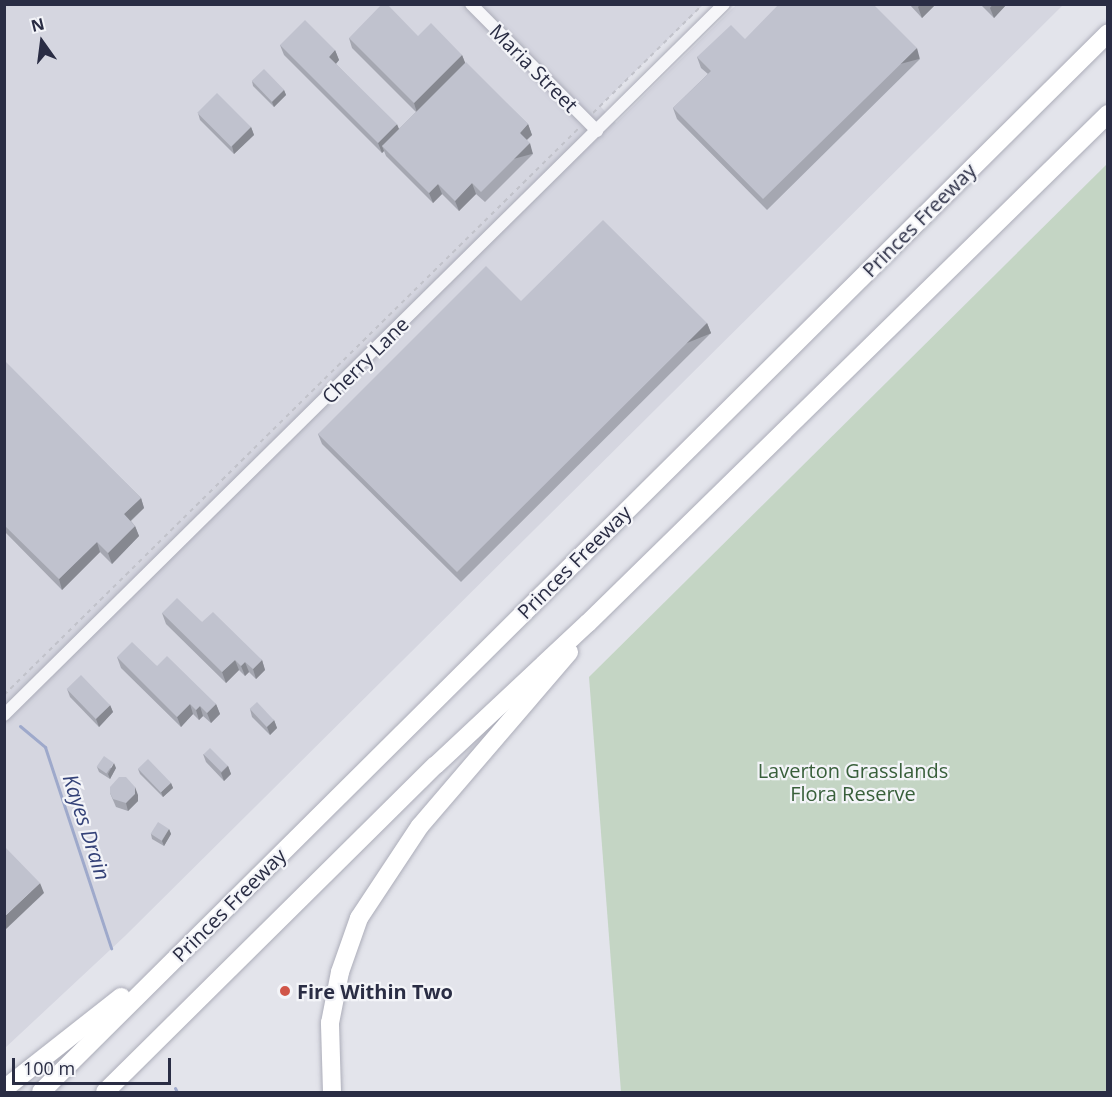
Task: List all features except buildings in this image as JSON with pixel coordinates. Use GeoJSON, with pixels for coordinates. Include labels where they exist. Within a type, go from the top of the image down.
{"type":"FeatureCollection","features":[{"type":"Feature","properties":{"kind":"highway","name":"Princes Freeway"},"geometry":{"type":"LineString","coordinates":[[41,1092],[1107,33]]}},
{"type":"Feature","properties":{"kind":"highway"},"geometry":{"type":"LineString","coordinates":[[105,1092],[436,765],[588,623],[1107,114]]}},
{"type":"Feature","properties":{"kind":"highway"},"geometry":{"type":"LineString","coordinates":[[332,1092],[330,1023],[340,972],[359,918],[415,833],[547,682],[588,623]]}},
{"type":"Feature","properties":{"kind":"highway"},"geometry":{"type":"LineString","coordinates":[[4,1089],[113,1005],[422,712]]}},
{"type":"Feature","properties":{"kind":"street","name":"Maria Street"},"geometry":{"type":"LineString","coordinates":[[471,4],[597,131]]}},
{"type":"Feature","properties":{"kind":"street","name":"Cherry Lane"},"geometry":{"type":"LineString","coordinates":[[4,715],[724,4]]}},
{"type":"Feature","properties":{"kind":"path"},"geometry":{"type":"LineString","coordinates":[[4,694],[702,4]]}},
{"type":"Feature","properties":{"kind":"shaded area"},"geometry":{"type":"Polygon","coordinates":[[[5,5],[703,5],[600,106],[616,123],[736,5],[1063,5],[125,936],[5,1048],[5,5]]]}},
{"type":"Feature","properties":{"kind":"green space","name":"Laverton Grasslands Flora Reserve"},"geometry":{"type":"Polygon","coordinates":[[[1107,164],[1107,1092],[621,1092],[589,677],[1107,164]]]}},
{"type":"Feature","properties":{"kind":"waterway","name":"Kayes Drain"},"geometry":{"type":"LineString","coordinates":[[20,726],[45,747],[111,948]]}},
{"type":"Feature","properties":{"kind":"waterway","name":"Kayes Drain"},"geometry":{"type":"LineString","coordinates":[[175,1088],[177,1092]]}},
{"type":"Feature","properties":{"kind":"place","name":"Fire Within Two"},"geometry":{"type":"Point","coordinates":[285,991]}}]}
